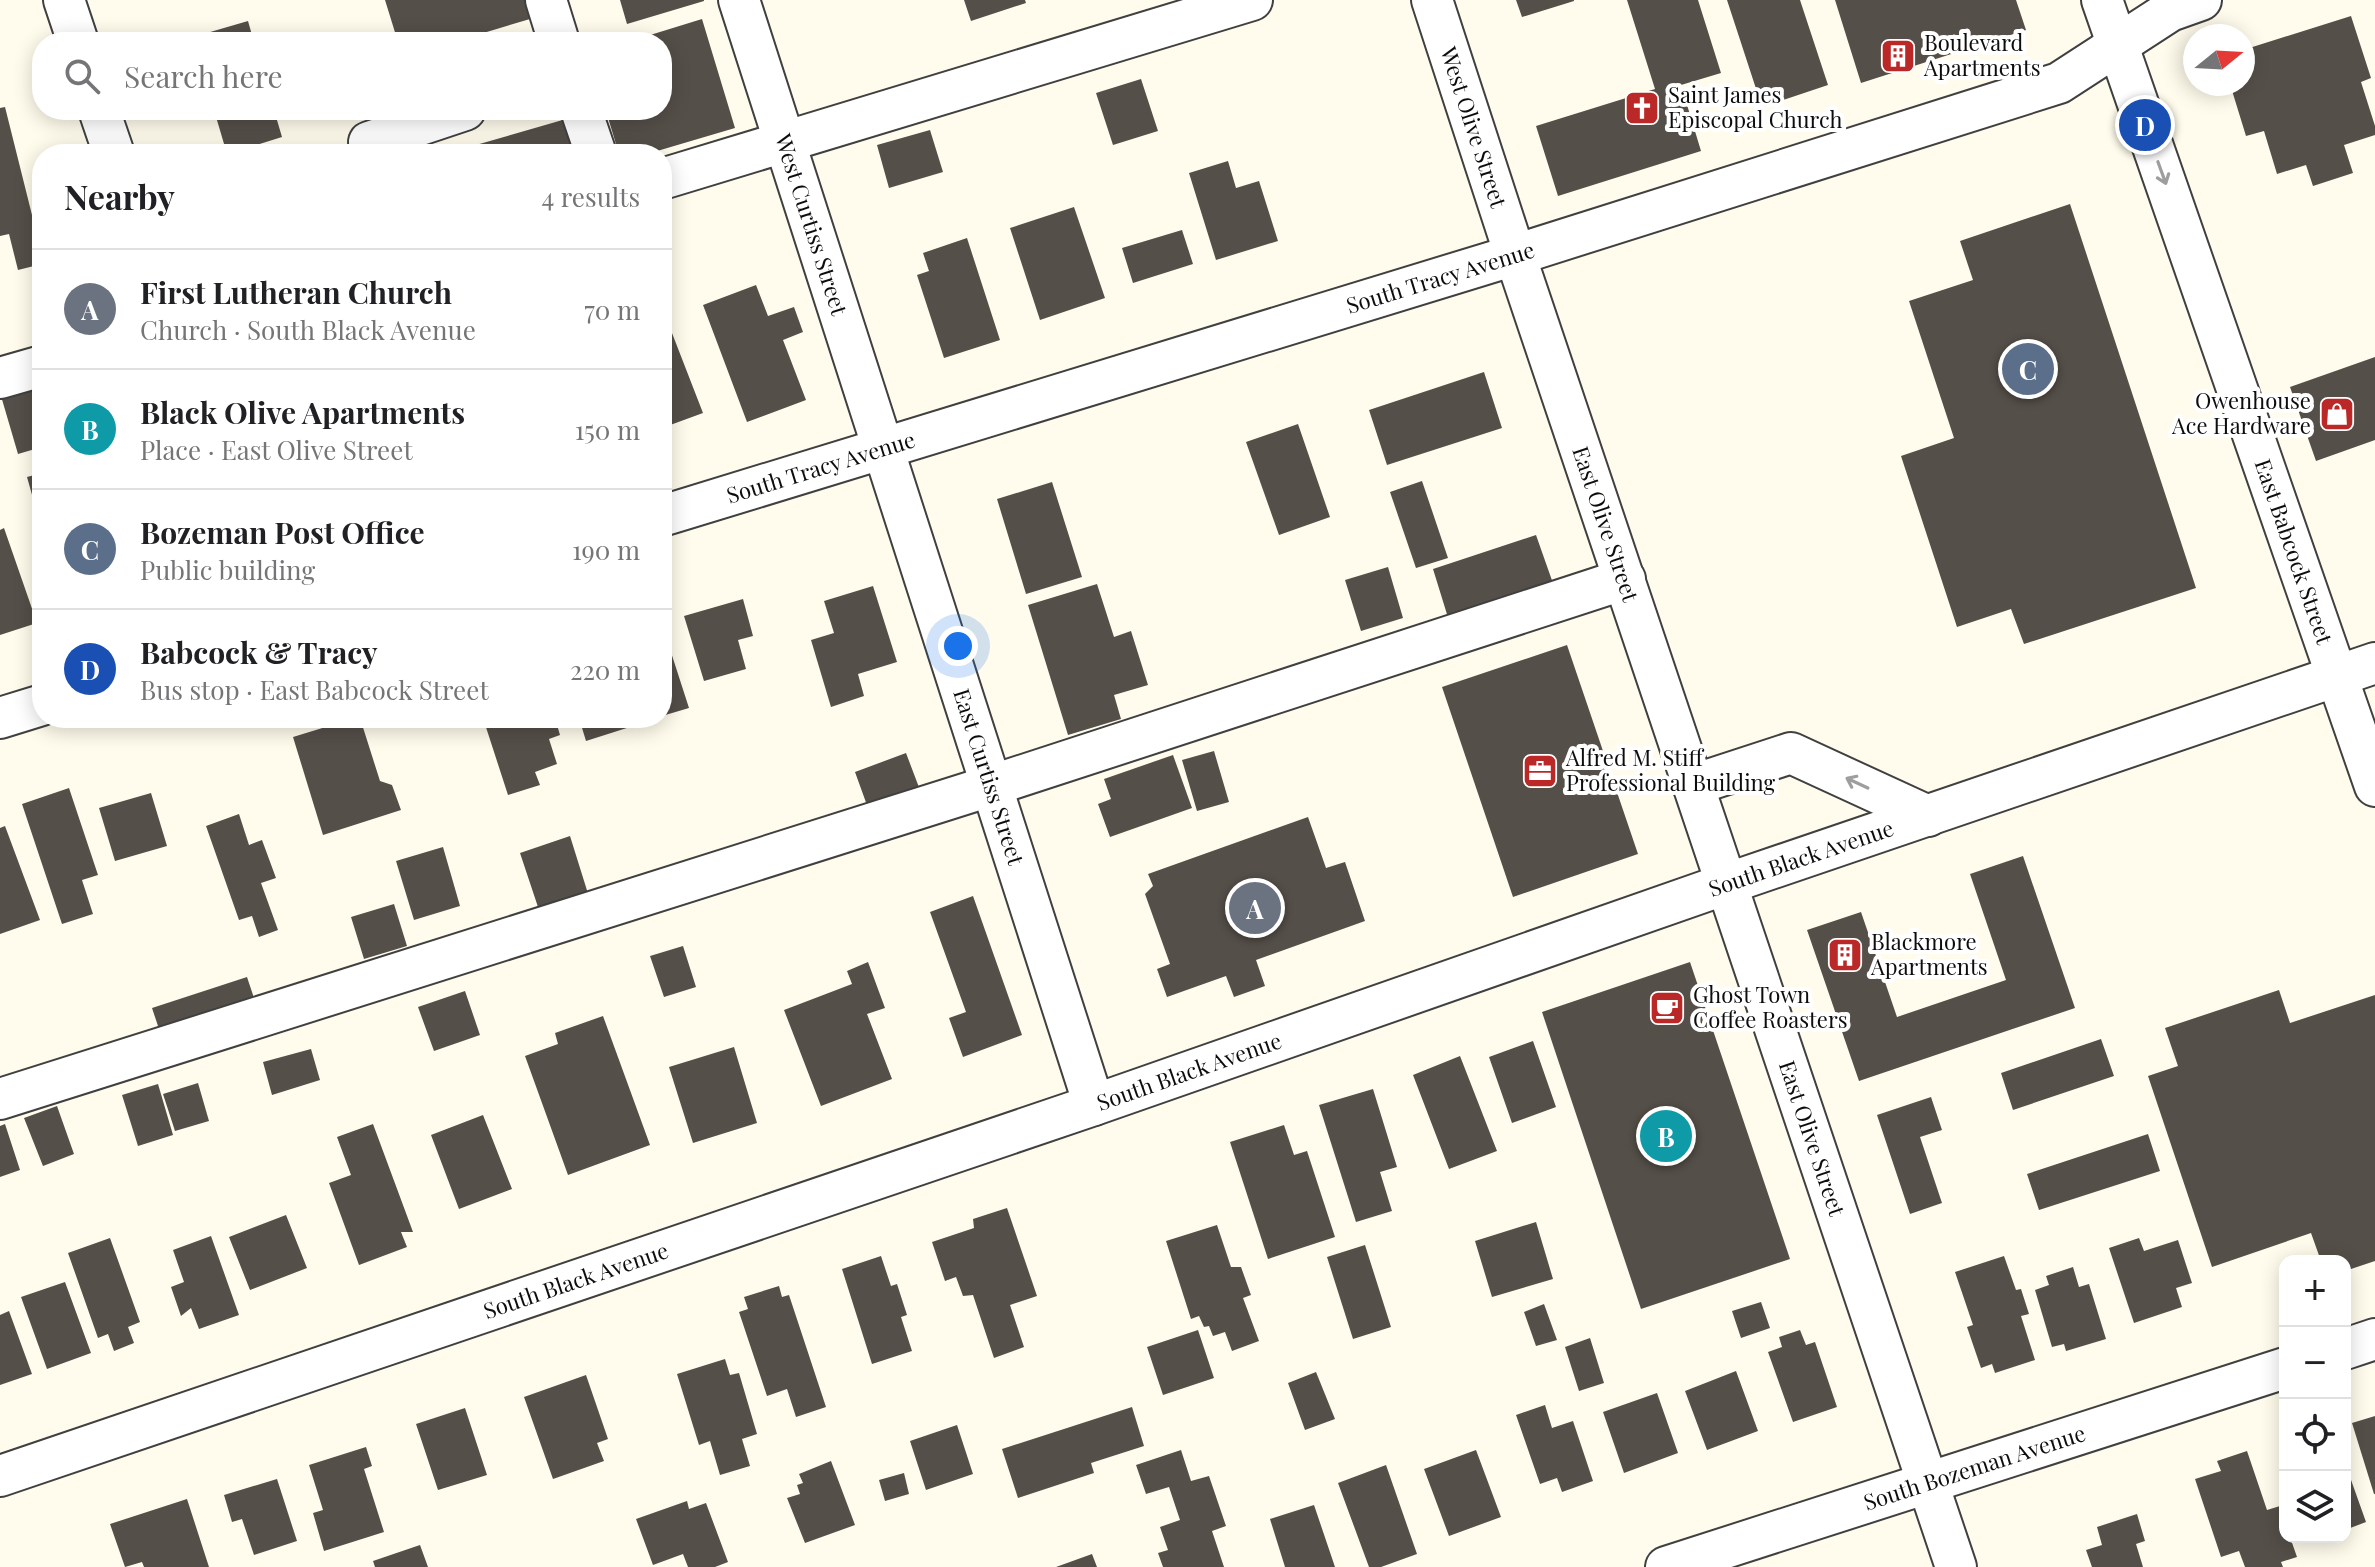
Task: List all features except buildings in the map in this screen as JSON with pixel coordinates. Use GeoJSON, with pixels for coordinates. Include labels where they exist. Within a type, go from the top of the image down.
{"type":"FeatureCollection","features":[{"type":"Feature","properties":{"kind":"street"},"geometry":{"type":"LineString","coordinates":[[64,0],[75,32]]}},
{"type":"Feature","properties":{"kind":"street"},"geometry":{"type":"LineString","coordinates":[[546,0],[556,32]]}},
{"type":"Feature","properties":{"kind":"street","name":"West Curtiss Street"},"geometry":{"type":"LineString","coordinates":[[739,0],[884,449]]}},
{"type":"Feature","properties":{"kind":"street"},"geometry":{"type":"LineString","coordinates":[[672,176],[1252,0]]}},
{"type":"Feature","properties":{"kind":"street","name":"West Olive Street"},"geometry":{"type":"LineString","coordinates":[[1432,0],[1515,255]]}},
{"type":"Feature","properties":{"kind":"street","name":"East Babcock Street"},"geometry":{"type":"LineString","coordinates":[[2102,0],[2117,47],[2357,670],[2375,786]]}},
{"type":"Feature","properties":{"kind":"street","name":"South Tracy Avenue"},"geometry":{"type":"LineString","coordinates":[[672,513],[1515,255],[2059,83],[2170,11],[2201,0]]}},
{"type":"Feature","properties":{"kind":"street"},"geometry":{"type":"LineString","coordinates":[[102,120],[111,144]]}},
{"type":"Feature","properties":{"kind":"street"},"geometry":{"type":"LineString","coordinates":[[370,144],[435,120]]}},
{"type":"Feature","properties":{"kind":"street"},"geometry":{"type":"LineString","coordinates":[[584,120],[593,144]]}},
{"type":"Feature","properties":{"kind":"street","name":"East Olive Street"},"geometry":{"type":"LineString","coordinates":[[1515,255],[1956,1567]]}},
{"type":"Feature","properties":{"kind":"street"},"geometry":{"type":"LineString","coordinates":[[0,378],[32,369]]}},
{"type":"Feature","properties":{"kind":"street","name":"East Curtiss Street"},"geometry":{"type":"LineString","coordinates":[[884,449],[1094,1105]]}},
{"type":"Feature","properties":{"kind":"street"},"geometry":{"type":"LineString","coordinates":[[0,1099],[990,786],[1625,579]]}},
{"type":"Feature","properties":{"kind":"street","name":"South Black Avenue"},"geometry":{"type":"LineString","coordinates":[[0,1476],[1094,1105],[1726,884],[2357,670]]}},
{"type":"Feature","properties":{"kind":"street"},"geometry":{"type":"LineString","coordinates":[[0,718],[32,708]]}},
{"type":"Feature","properties":{"kind":"street"},"geometry":{"type":"LineString","coordinates":[[1693,785],[1791,753],[1928,816]]}},
{"type":"Feature","properties":{"kind":"street"},"geometry":{"type":"LineString","coordinates":[[2351,1347],[2375,1339]]}},
{"type":"Feature","properties":{"kind":"street","name":"South Bozeman Avenue"},"geometry":{"type":"LineString","coordinates":[[1666,1567],[2279,1370]]}},
{"type":"Feature","properties":{"kind":"place","name":"Boulevard Apartments"},"geometry":{"type":"Point","coordinates":[1898,56]}},
{"type":"Feature","properties":{"kind":"place","name":"Saint James Episcopal Church"},"geometry":{"type":"Point","coordinates":[1642,108]}},
{"type":"Feature","properties":{"kind":"place","name":"Babcock & Tracy"},"geometry":{"type":"Point","coordinates":[2145,125]}},
{"type":"Feature","properties":{"kind":"place","name":"Bozeman Post Office"},"geometry":{"type":"Point","coordinates":[2028,369]}},
{"type":"Feature","properties":{"kind":"place","name":"Owenhouse Ace Hardware"},"geometry":{"type":"Point","coordinates":[2337,414]}},
{"type":"Feature","properties":{"kind":"place","name":"Alfred M. Stiff Professional Building"},"geometry":{"type":"Point","coordinates":[1540,771]}},
{"type":"Feature","properties":{"kind":"place","name":"First Lutheran Church"},"geometry":{"type":"Point","coordinates":[1255,908]}},
{"type":"Feature","properties":{"kind":"place","name":"Blackmore Apartments"},"geometry":{"type":"Point","coordinates":[1845,955]}},
{"type":"Feature","properties":{"kind":"place","name":"Ghost Town Coffee Roasters"},"geometry":{"type":"Point","coordinates":[1667,1008]}},
{"type":"Feature","properties":{"kind":"place","name":"Black Olive Apartments"},"geometry":{"type":"Point","coordinates":[1666,1136]}}]}
